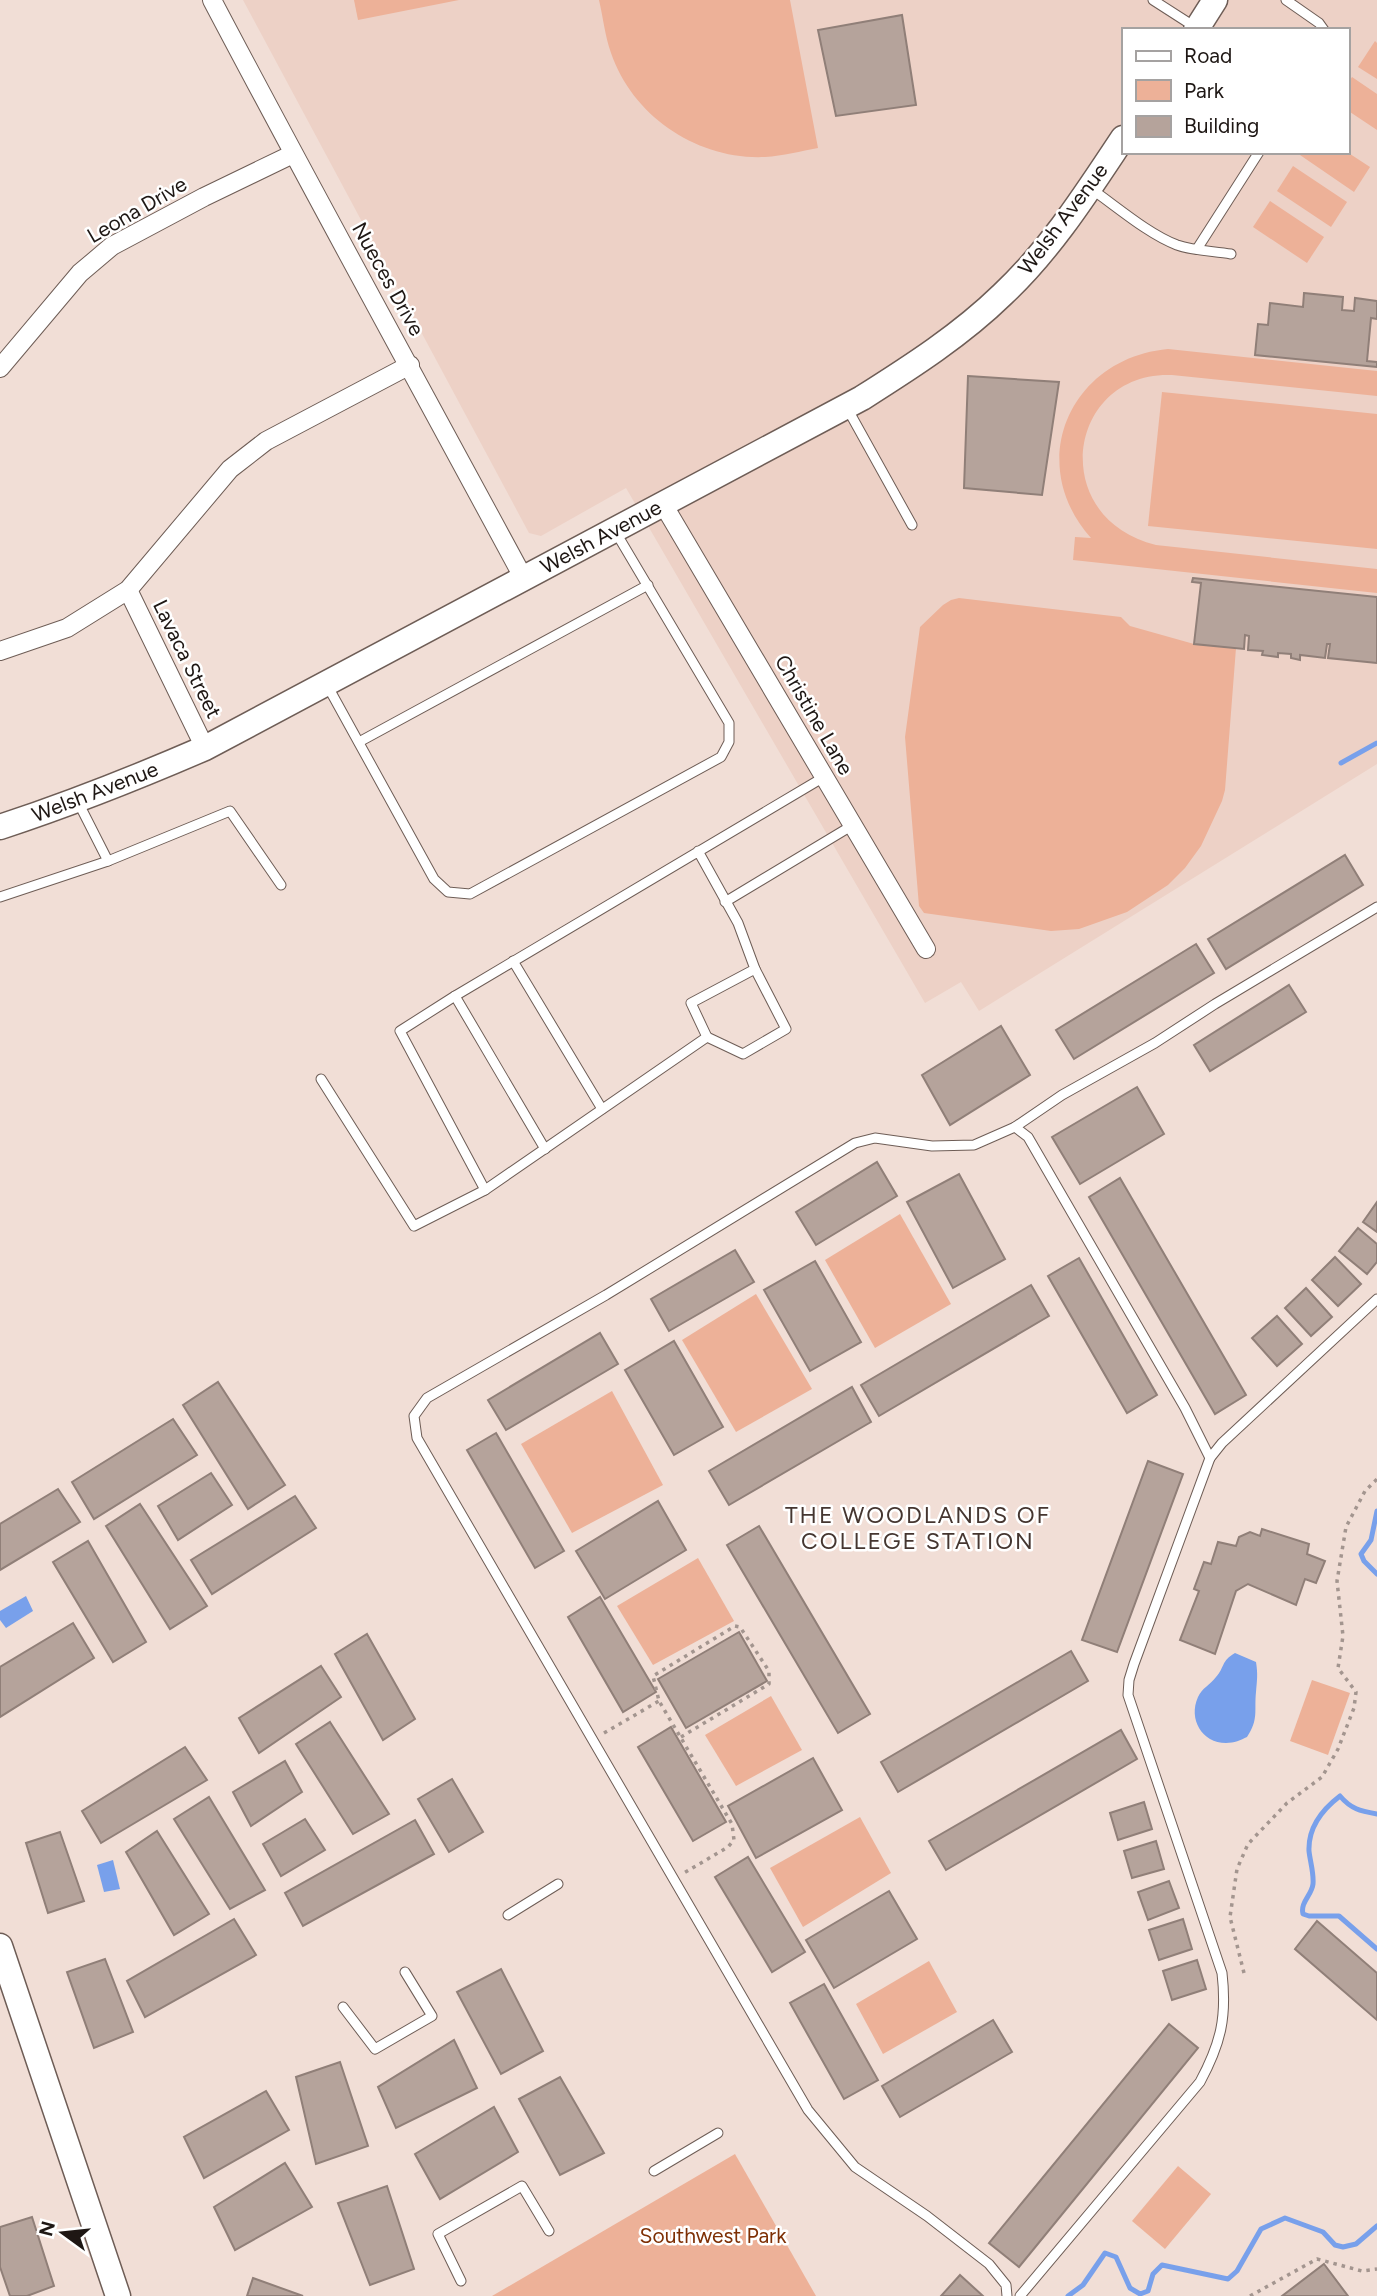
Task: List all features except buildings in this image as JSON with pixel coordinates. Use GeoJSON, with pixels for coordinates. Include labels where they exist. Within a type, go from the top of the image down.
{"type":"FeatureCollection","features":[{"type":"Feature","properties":{"kind":"main road"},"geometry":{"type":"LineString","coordinates":[[1197,28],[1215,0]]}},
{"type":"Feature","properties":{"kind":"main road","name":"Welsh Avenue"},"geometry":{"type":"LineString","coordinates":[[0,827],[141,776],[205,748],[846,406],[924,358],[1003,295],[1037,257],[1090,188],[1122,140]]}},
{"type":"Feature","properties":{"kind":"main road"},"geometry":{"type":"LineString","coordinates":[[0,1946],[118,2296]]}},
{"type":"Feature","properties":{"kind":"street","name":"Nueces Drive"},"geometry":{"type":"LineString","coordinates":[[212,0],[524,579]]}},
{"type":"Feature","properties":{"kind":"street","name":"Leona Drive"},"geometry":{"type":"LineString","coordinates":[[0,368],[80,273],[112,246],[293,154]]}},
{"type":"Feature","properties":{"kind":"street"},"geometry":{"type":"LineString","coordinates":[[0,651],[67,628],[128,590],[230,469],[267,441],[410,365]]}},
{"type":"Feature","properties":{"kind":"street","name":"Christine Lane"},"geometry":{"type":"LineString","coordinates":[[663,504],[926,949]]}},
{"type":"Feature","properties":{"kind":"street","name":"Lavaca Street"},"geometry":{"type":"LineString","coordinates":[[128,590],[205,748]]}},
{"type":"Feature","properties":{"kind":"lane"},"geometry":{"type":"LineString","coordinates":[[1153,0],[1195,28]]}},
{"type":"Feature","properties":{"kind":"lane"},"geometry":{"type":"LineString","coordinates":[[1286,0],[1323,28]]}},
{"type":"Feature","properties":{"kind":"lane"},"geometry":{"type":"LineString","coordinates":[[1198,249],[1258,154]]}},
{"type":"Feature","properties":{"kind":"lane"},"geometry":{"type":"LineString","coordinates":[[1090,188],[1174,243],[1231,254]]}},
{"type":"Feature","properties":{"kind":"lane"},"geometry":{"type":"LineString","coordinates":[[846,406],[912,525]]}},
{"type":"Feature","properties":{"kind":"lane"},"geometry":{"type":"LineString","coordinates":[[326,684],[434,879],[448,892],[470,894],[721,757],[729,743],[729,723],[614,531]]}},
{"type":"Feature","properties":{"kind":"lane"},"geometry":{"type":"LineString","coordinates":[[359,742],[648,585]]}},
{"type":"Feature","properties":{"kind":"lane"},"geometry":{"type":"LineString","coordinates":[[485,1190],[400,1031],[824,777]]}},
{"type":"Feature","properties":{"kind":"lane"},"geometry":{"type":"LineString","coordinates":[[77,800],[108,861]]}},
{"type":"Feature","properties":{"kind":"lane"},"geometry":{"type":"LineString","coordinates":[[0,897],[108,861],[230,811],[281,885]]}},
{"type":"Feature","properties":{"kind":"lane"},"geometry":{"type":"LineString","coordinates":[[725,902],[853,825]]}},
{"type":"Feature","properties":{"kind":"lane"},"geometry":{"type":"LineString","coordinates":[[698,851],[738,923],[755,969],[786,1029],[743,1054],[707,1037],[691,1003],[755,969]]}},
{"type":"Feature","properties":{"kind":"lane"},"geometry":{"type":"LineString","coordinates":[[1007,2296],[1006,2285],[989,2264],[928,2216],[855,2167],[808,2110],[417,1438],[414,1416],[427,1398],[618,1288],[855,1143],[875,1138],[932,1146],[974,1145],[1015,1127],[1062,1095],[1155,1043],[1377,907]]}},
{"type":"Feature","properties":{"kind":"lane"},"geometry":{"type":"LineString","coordinates":[[513,961],[602,1109]]}},
{"type":"Feature","properties":{"kind":"lane"},"geometry":{"type":"LineString","coordinates":[[455,996],[545,1149]]}},
{"type":"Feature","properties":{"kind":"lane"},"geometry":{"type":"LineString","coordinates":[[321,1079],[414,1226],[485,1190],[707,1037]]}},
{"type":"Feature","properties":{"kind":"lane"},"geometry":{"type":"LineString","coordinates":[[1015,1127],[1028,1137],[1185,1408],[1210,1458]]}},
{"type":"Feature","properties":{"kind":"lane"},"geometry":{"type":"LineString","coordinates":[[1020,2296],[1200,2082],[1222,2027],[1225,2001],[1222,1973],[1128,1695],[1129,1680],[1210,1458],[1222,1443],[1377,1299]]}},
{"type":"Feature","properties":{"kind":"lane"},"geometry":{"type":"LineString","coordinates":[[508,1915],[558,1884]]}},
{"type":"Feature","properties":{"kind":"lane"},"geometry":{"type":"LineString","coordinates":[[343,2007],[374,2049],[432,2016],[405,1972]]}},
{"type":"Feature","properties":{"kind":"lane"},"geometry":{"type":"LineString","coordinates":[[654,2171],[718,2133]]}},
{"type":"Feature","properties":{"kind":"lane"},"geometry":{"type":"LineString","coordinates":[[461,2281],[438,2234],[522,2186],[549,2231]]}},
{"type":"Feature","properties":{"kind":"path"},"geometry":{"type":"LineString","coordinates":[[1244,1973],[1230,1917],[1237,1869],[1248,1844],[1287,1803],[1322,1777],[1338,1749],[1354,1708],[1356,1692],[1338,1668],[1343,1636],[1337,1581],[1346,1527],[1365,1491],[1377,1479]]}},
{"type":"Feature","properties":{"kind":"path"},"geometry":{"type":"LineString","coordinates":[[673,1880],[729,1847],[734,1840],[732,1824],[659,1701],[653,1676],[735,1626],[740,1627],[769,1671],[769,1684],[681,1737]]}},
{"type":"Feature","properties":{"kind":"path"},"geometry":{"type":"LineString","coordinates":[[592,1740],[659,1701]]}},
{"type":"Feature","properties":{"kind":"path"},"geometry":{"type":"LineString","coordinates":[[1250,2296],[1317,2259],[1362,2271],[1377,2269]]}},
{"type":"Feature","properties":{"kind":"shaded area"},"geometry":{"type":"Polygon","coordinates":[[[243,0],[1377,0],[1377,764],[979,1011],[961,982],[925,1003],[626,488],[541,536],[529,533],[243,0]]]}},
{"type":"Feature","properties":{"kind":"green space"},"geometry":{"type":"Polygon","coordinates":[[[354,0],[459,0],[358,20],[354,0]]]}},
{"type":"Feature","properties":{"kind":"green space"},"geometry":{"type":"Polygon","coordinates":[[[599,0],[790,0],[818,148],[765,157],[740,156],[716,151],[671,130],[635,97],[621,76],[609,47],[599,0]]]}},
{"type":"Feature","properties":{"kind":"green space"},"geometry":{"type":"Polygon","coordinates":[[[1375,41],[1377,43],[1377,79],[1358,67],[1375,41]]]}},
{"type":"Feature","properties":{"kind":"green space"},"geometry":{"type":"Polygon","coordinates":[[[1352,77],[1377,94],[1377,130],[1349,111],[1349,81],[1352,77]]]}},
{"type":"Feature","properties":{"kind":"green space"},"geometry":{"type":"Polygon","coordinates":[[[1349,153],[1370,167],[1354,192],[1300,155],[1349,153]]]}},
{"type":"Feature","properties":{"kind":"green space"},"geometry":{"type":"Polygon","coordinates":[[[1293,166],[1347,202],[1331,227],[1277,191],[1293,166]]]}},
{"type":"Feature","properties":{"kind":"green space"},"geometry":{"type":"Polygon","coordinates":[[[1270,201],[1324,237],[1307,263],[1253,227],[1270,201]]]}},
{"type":"Feature","properties":{"kind":"green space"},"geometry":{"type":"Polygon","coordinates":[[[1168,349],[1377,371],[1377,396],[1172,375],[1137,380],[1110,396],[1092,420],[1083,448],[1085,478],[1097,506],[1121,530],[1156,545],[1377,569],[1377,593],[1073,560],[1075,537],[1091,538],[1071,509],[1061,478],[1060,448],[1068,419],[1083,393],[1105,372],[1134,357],[1168,349]]]}},
{"type":"Feature","properties":{"kind":"green space"},"geometry":{"type":"Polygon","coordinates":[[[1162,392],[1377,414],[1377,549],[1148,526],[1162,392]]]}},
{"type":"Feature","properties":{"kind":"green space"},"geometry":{"type":"Polygon","coordinates":[[[959,598],[1121,617],[1130,626],[1194,644],[1236,648],[1222,801],[1201,846],[1185,868],[1168,885],[1127,912],[1079,929],[1051,931],[924,913],[919,906],[905,737],[920,627],[943,605],[959,598]]]}},
{"type":"Feature","properties":{"kind":"green space"},"geometry":{"type":"Polygon","coordinates":[[[900,1214],[951,1304],[875,1348],[825,1260],[900,1214]]]}},
{"type":"Feature","properties":{"kind":"green space"},"geometry":{"type":"Polygon","coordinates":[[[756,1294],[812,1389],[736,1432],[682,1340],[756,1294]]]}},
{"type":"Feature","properties":{"kind":"green space"},"geometry":{"type":"Polygon","coordinates":[[[612,1391],[663,1485],[572,1533],[521,1444],[612,1391]]]}},
{"type":"Feature","properties":{"kind":"green space"},"geometry":{"type":"Polygon","coordinates":[[[698,1558],[734,1621],[653,1665],[617,1606],[698,1558]]]}},
{"type":"Feature","properties":{"kind":"green space"},"geometry":{"type":"Polygon","coordinates":[[[1312,1680],[1350,1693],[1328,1755],[1290,1741],[1312,1680]]]}},
{"type":"Feature","properties":{"kind":"green space"},"geometry":{"type":"Polygon","coordinates":[[[771,1696],[802,1750],[736,1786],[705,1735],[771,1696]]]}},
{"type":"Feature","properties":{"kind":"green space"},"geometry":{"type":"Polygon","coordinates":[[[860,1817],[891,1873],[803,1927],[770,1868],[860,1817]]]}},
{"type":"Feature","properties":{"kind":"green space"},"geometry":{"type":"Polygon","coordinates":[[[929,1961],[957,2012],[883,2054],[856,2004],[929,1961]]]}},
{"type":"Feature","properties":{"kind":"green space","name":"Southwest Park"},"geometry":{"type":"Polygon","coordinates":[[[735,2154],[816,2296],[492,2296],[735,2154]]]}},
{"type":"Feature","properties":{"kind":"green space"},"geometry":{"type":"Polygon","coordinates":[[[1178,2166],[1211,2194],[1165,2249],[1132,2221],[1178,2166]]]}},
{"type":"Feature","properties":{"kind":"water"},"geometry":{"type":"Polygon","coordinates":[[[26,1596],[33,1611],[6,1628],[0,1620],[0,1611],[26,1596]]]}},
{"type":"Feature","properties":{"kind":"water"},"geometry":{"type":"Polygon","coordinates":[[[1235,1653],[1256,1662],[1255,1720],[1247,1737],[1226,1743],[1217,1742],[1199,1728],[1195,1705],[1202,1691],[1216,1677],[1227,1659],[1235,1653]]]}},
{"type":"Feature","properties":{"kind":"water"},"geometry":{"type":"Polygon","coordinates":[[[113,1860],[120,1889],[104,1892],[97,1865],[113,1860]]]}},
{"type":"Feature","properties":{"kind":"waterway"},"geometry":{"type":"LineString","coordinates":[[1341,763],[1377,743]]}},
{"type":"Feature","properties":{"kind":"waterway"},"geometry":{"type":"LineString","coordinates":[[1377,1511],[1371,1540],[1361,1554],[1377,1574]]}},
{"type":"Feature","properties":{"kind":"waterway"},"geometry":{"type":"LineString","coordinates":[[1377,1814],[1356,1809],[1340,1796],[1322,1813],[1309,1842],[1313,1884],[1303,1910],[1303,1914],[1309,1916],[1339,1916],[1377,1949]]}},
{"type":"Feature","properties":{"kind":"waterway"},"geometry":{"type":"LineString","coordinates":[[1068,2296],[1083,2285],[1105,2253],[1116,2257],[1130,2288],[1140,2294],[1148,2291],[1153,2274],[1162,2265],[1228,2279],[1237,2271],[1261,2229],[1285,2218],[1323,2232],[1335,2245],[1343,2247],[1356,2244],[1377,2226]]}},
{"type":"Feature","properties":{"kind":"district","name":"THE WOODLANDS OF COLLEGE STATION"},"geometry":{"type":"Point","coordinates":[918,1528]}}]}
